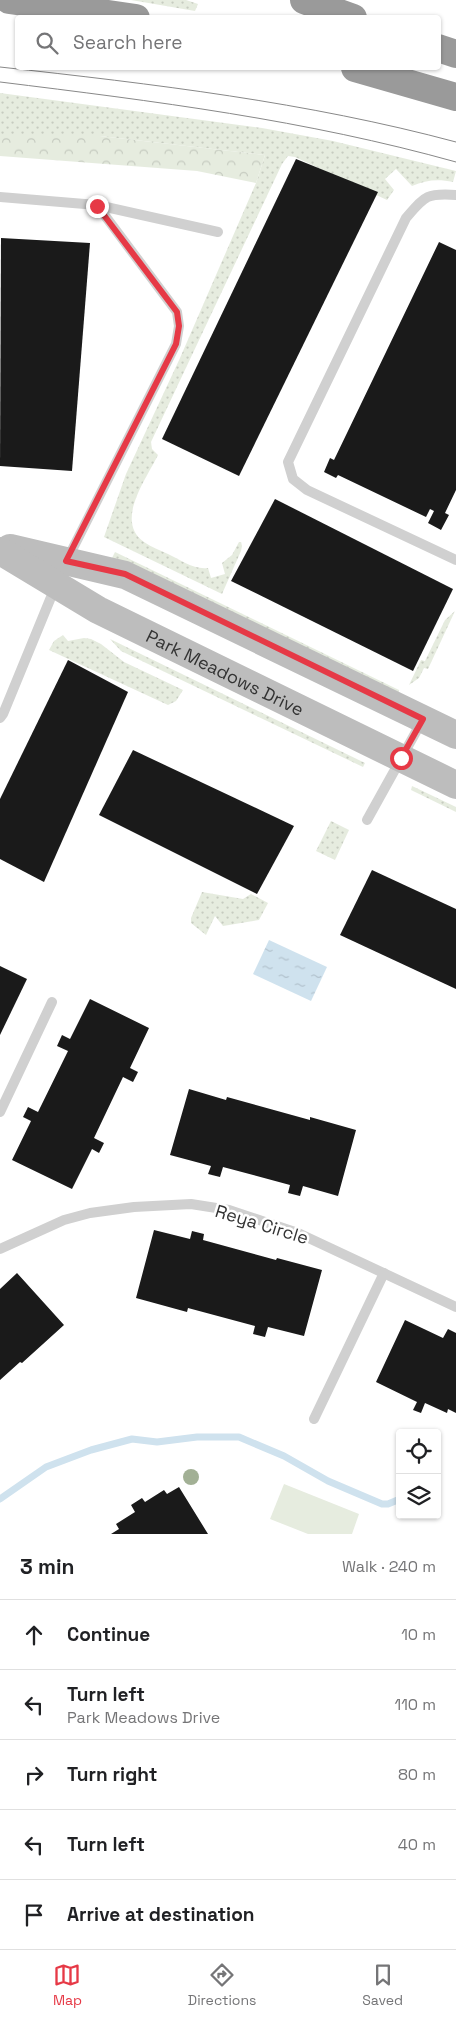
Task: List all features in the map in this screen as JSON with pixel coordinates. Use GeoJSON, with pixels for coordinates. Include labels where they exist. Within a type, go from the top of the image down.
{"type":"FeatureCollection","features":[{"type":"Feature","properties":{"kind":"highway"},"geometry":{"type":"LineString","coordinates":[[9,0],[115,15]]}},
{"type":"Feature","properties":{"kind":"highway"},"geometry":{"type":"LineString","coordinates":[[304,0],[346,15]]}},
{"type":"Feature","properties":{"kind":"highway"},"geometry":{"type":"LineString","coordinates":[[441,49],[456,54]]}},
{"type":"Feature","properties":{"kind":"highway"},"geometry":{"type":"LineString","coordinates":[[362,70],[456,97]]}},
{"type":"Feature","properties":{"kind":"main road","name":"Park Meadows Drive"},"geometry":{"type":"LineString","coordinates":[[0,546],[61,573],[98,610],[456,785]]}},
{"type":"Feature","properties":{"kind":"main road","name":"Park Meadows Drive"},"geometry":{"type":"LineString","coordinates":[[0,551],[61,573],[125,574],[456,735]]}},
{"type":"Feature","properties":{"kind":"lane"},"geometry":{"type":"LineString","coordinates":[[456,196],[436,194],[422,199],[406,218],[288,462],[293,479],[307,490],[456,560]]}},
{"type":"Feature","properties":{"kind":"lane"},"geometry":{"type":"LineString","coordinates":[[0,197],[97,206],[218,232]]}},
{"type":"Feature","properties":{"kind":"lane"},"geometry":{"type":"LineString","coordinates":[[0,718],[61,573],[176,344],[179,326],[177,312],[97,206]]}},
{"type":"Feature","properties":{"kind":"lane"},"geometry":{"type":"LineString","coordinates":[[367,820],[423,719]]}},
{"type":"Feature","properties":{"kind":"lane"},"geometry":{"type":"LineString","coordinates":[[0,1112],[52,1002]]}},
{"type":"Feature","properties":{"kind":"lane","name":"Reya Circle"},"geometry":{"type":"LineString","coordinates":[[0,1249],[64,1220],[90,1213],[134,1207],[191,1204],[229,1210],[298,1233],[456,1307]]}},
{"type":"Feature","properties":{"kind":"lane"},"geometry":{"type":"LineString","coordinates":[[314,1419],[384,1273]]}},
{"type":"Feature","properties":{"kind":"green space"},"geometry":{"type":"Polygon","coordinates":[[[131,0],[186,0],[198,4],[195,11],[131,0]]]}},
{"type":"Feature","properties":{"kind":"green space"},"geometry":{"type":"Polygon","coordinates":[[[0,93],[262,128],[333,141],[456,171],[453,182],[432,181],[412,186],[396,169],[385,179],[394,190],[387,200],[295,157],[288,156],[282,164],[151,442],[152,449],[158,455],[141,487],[132,511],[132,523],[136,533],[144,542],[193,566],[208,568],[211,578],[225,574],[222,563],[232,555],[239,542],[241,542],[241,551],[222,594],[104,537],[126,474],[180,358],[256,183],[265,155],[100,136],[0,136],[0,93]]]}},
{"type":"Feature","properties":{"kind":"green space"},"geometry":{"type":"Polygon","coordinates":[[[0,136],[100,136],[265,155],[256,183],[197,171],[0,156],[0,136]]]}},
{"type":"Feature","properties":{"kind":"green space"},"geometry":{"type":"Polygon","coordinates":[[[115,552],[399,690],[399,693],[112,558],[115,552]]]}},
{"type":"Feature","properties":{"kind":"green space"},"geometry":{"type":"Polygon","coordinates":[[[455,611],[428,669],[424,668],[419,678],[409,685],[421,660],[425,661],[445,620],[455,611]]]}},
{"type":"Feature","properties":{"kind":"green space"},"geometry":{"type":"Polygon","coordinates":[[[63,635],[68,641],[84,638],[91,639],[101,644],[124,662],[183,690],[176,701],[168,705],[49,650],[54,641],[63,635]]]}},
{"type":"Feature","properties":{"kind":"green space"},"geometry":{"type":"Polygon","coordinates":[[[110,639],[365,763],[363,767],[121,651],[110,639]]]}},
{"type":"Feature","properties":{"kind":"green space"},"geometry":{"type":"Polygon","coordinates":[[[412,786],[456,807],[456,812],[411,790],[412,786]]]}},
{"type":"Feature","properties":{"kind":"green space"},"geometry":{"type":"Polygon","coordinates":[[[331,821],[349,830],[335,860],[316,851],[331,821]]]}},
{"type":"Feature","properties":{"kind":"green space"},"geometry":{"type":"Polygon","coordinates":[[[202,892],[243,899],[251,894],[268,903],[259,920],[223,926],[215,916],[206,935],[191,923],[191,918],[202,892]]]}},
{"type":"Feature","properties":{"kind":"green space"},"geometry":{"type":"Polygon","coordinates":[[[284,1484],[359,1514],[352,1534],[308,1534],[270,1519],[284,1484]]]}},
{"type":"Feature","properties":{"kind":"water"},"geometry":{"type":"Polygon","coordinates":[[[269,940],[327,967],[311,1001],[253,974],[269,940]]]}},
{"type":"Feature","properties":{"kind":"building"},"geometry":{"type":"Polygon","coordinates":[[[296,159],[378,192],[239,476],[162,439],[296,159]]]}},
{"type":"Feature","properties":{"kind":"building"},"geometry":{"type":"Polygon","coordinates":[[[1,238],[90,243],[72,471],[0,466],[1,238]]]}},
{"type":"Feature","properties":{"kind":"building"},"geometry":{"type":"Polygon","coordinates":[[[439,242],[456,250],[456,490],[445,513],[449,515],[441,530],[428,523],[434,511],[430,509],[426,517],[338,475],[336,478],[324,472],[330,458],[334,460],[439,242]]]}},
{"type":"Feature","properties":{"kind":"building"},"geometry":{"type":"Polygon","coordinates":[[[275,499],[453,589],[413,671],[231,581],[275,499]]]}},
{"type":"Feature","properties":{"kind":"building"},"geometry":{"type":"Polygon","coordinates":[[[68,660],[128,692],[44,882],[0,859],[0,799],[68,660]]]}},
{"type":"Feature","properties":{"kind":"building"},"geometry":{"type":"Polygon","coordinates":[[[133,750],[294,826],[257,894],[99,815],[133,750]]]}},
{"type":"Feature","properties":{"kind":"building"},"geometry":{"type":"Polygon","coordinates":[[[372,870],[456,909],[456,989],[340,935],[372,870]]]}},
{"type":"Feature","properties":{"kind":"building"},"geometry":{"type":"Polygon","coordinates":[[[0,966],[27,979],[0,1035],[0,966]]]}},
{"type":"Feature","properties":{"kind":"building"},"geometry":{"type":"Polygon","coordinates":[[[90,999],[149,1028],[130,1068],[138,1072],[133,1082],[123,1077],[94,1138],[104,1143],[99,1153],[92,1149],[72,1189],[12,1160],[31,1121],[23,1117],[28,1107],[38,1112],[68,1051],[57,1046],[62,1035],[70,1039],[90,999]]]}},
{"type":"Feature","properties":{"kind":"building"},"geometry":{"type":"Polygon","coordinates":[[[189,1089],[226,1100],[227,1097],[310,1120],[310,1117],[356,1130],[338,1196],[303,1186],[300,1196],[288,1193],[290,1185],[223,1167],[220,1177],[208,1174],[211,1166],[170,1155],[189,1089]]]}},
{"type":"Feature","properties":{"kind":"building"},"geometry":{"type":"Polygon","coordinates":[[[154,1230],[190,1239],[192,1231],[204,1234],[203,1240],[276,1260],[277,1258],[322,1270],[304,1336],[268,1327],[265,1337],[253,1334],[255,1326],[188,1308],[187,1312],[136,1298],[154,1230]]]}},
{"type":"Feature","properties":{"kind":"building"},"geometry":{"type":"Polygon","coordinates":[[[17,1273],[64,1325],[0,1380],[0,1289],[17,1273]]]}},
{"type":"Feature","properties":{"kind":"building"},"geometry":{"type":"Polygon","coordinates":[[[405,1320],[443,1338],[448,1329],[456,1333],[456,1413],[448,1409],[447,1413],[425,1403],[421,1413],[413,1410],[417,1402],[376,1382],[405,1320]]]}},
{"type":"Feature","properties":{"kind":"building"},"geometry":{"type":"Polygon","coordinates":[[[179,1487],[208,1534],[111,1534],[119,1529],[116,1524],[135,1512],[131,1505],[142,1498],[145,1502],[164,1490],[167,1494],[179,1487]]]}},
{"type":"Feature","properties":{"kind":"waterway"},"geometry":{"type":"LineString","coordinates":[[0,1499],[46,1467],[91,1450],[132,1439],[157,1442],[197,1437],[239,1437],[284,1456],[328,1481],[382,1504],[396,1501]]}},
{"type":"Feature","properties":{"kind":"tram line"},"geometry":{"type":"LineString","coordinates":[[0,67],[15,69]]}},
{"type":"Feature","properties":{"kind":"tram line"},"geometry":{"type":"LineString","coordinates":[[27,70],[115,80],[287,105],[400,128],[456,142]]}},
{"type":"Feature","properties":{"kind":"tram line"},"geometry":{"type":"LineString","coordinates":[[0,82],[230,113],[343,134],[456,162]]}},
{"type":"Feature","properties":{"kind":"route"},"geometry":{"type":"LineString","coordinates":[[97,206],[177,312],[179,326],[176,344],[66,561],[125,574],[423,719],[401,758]]}}]}
